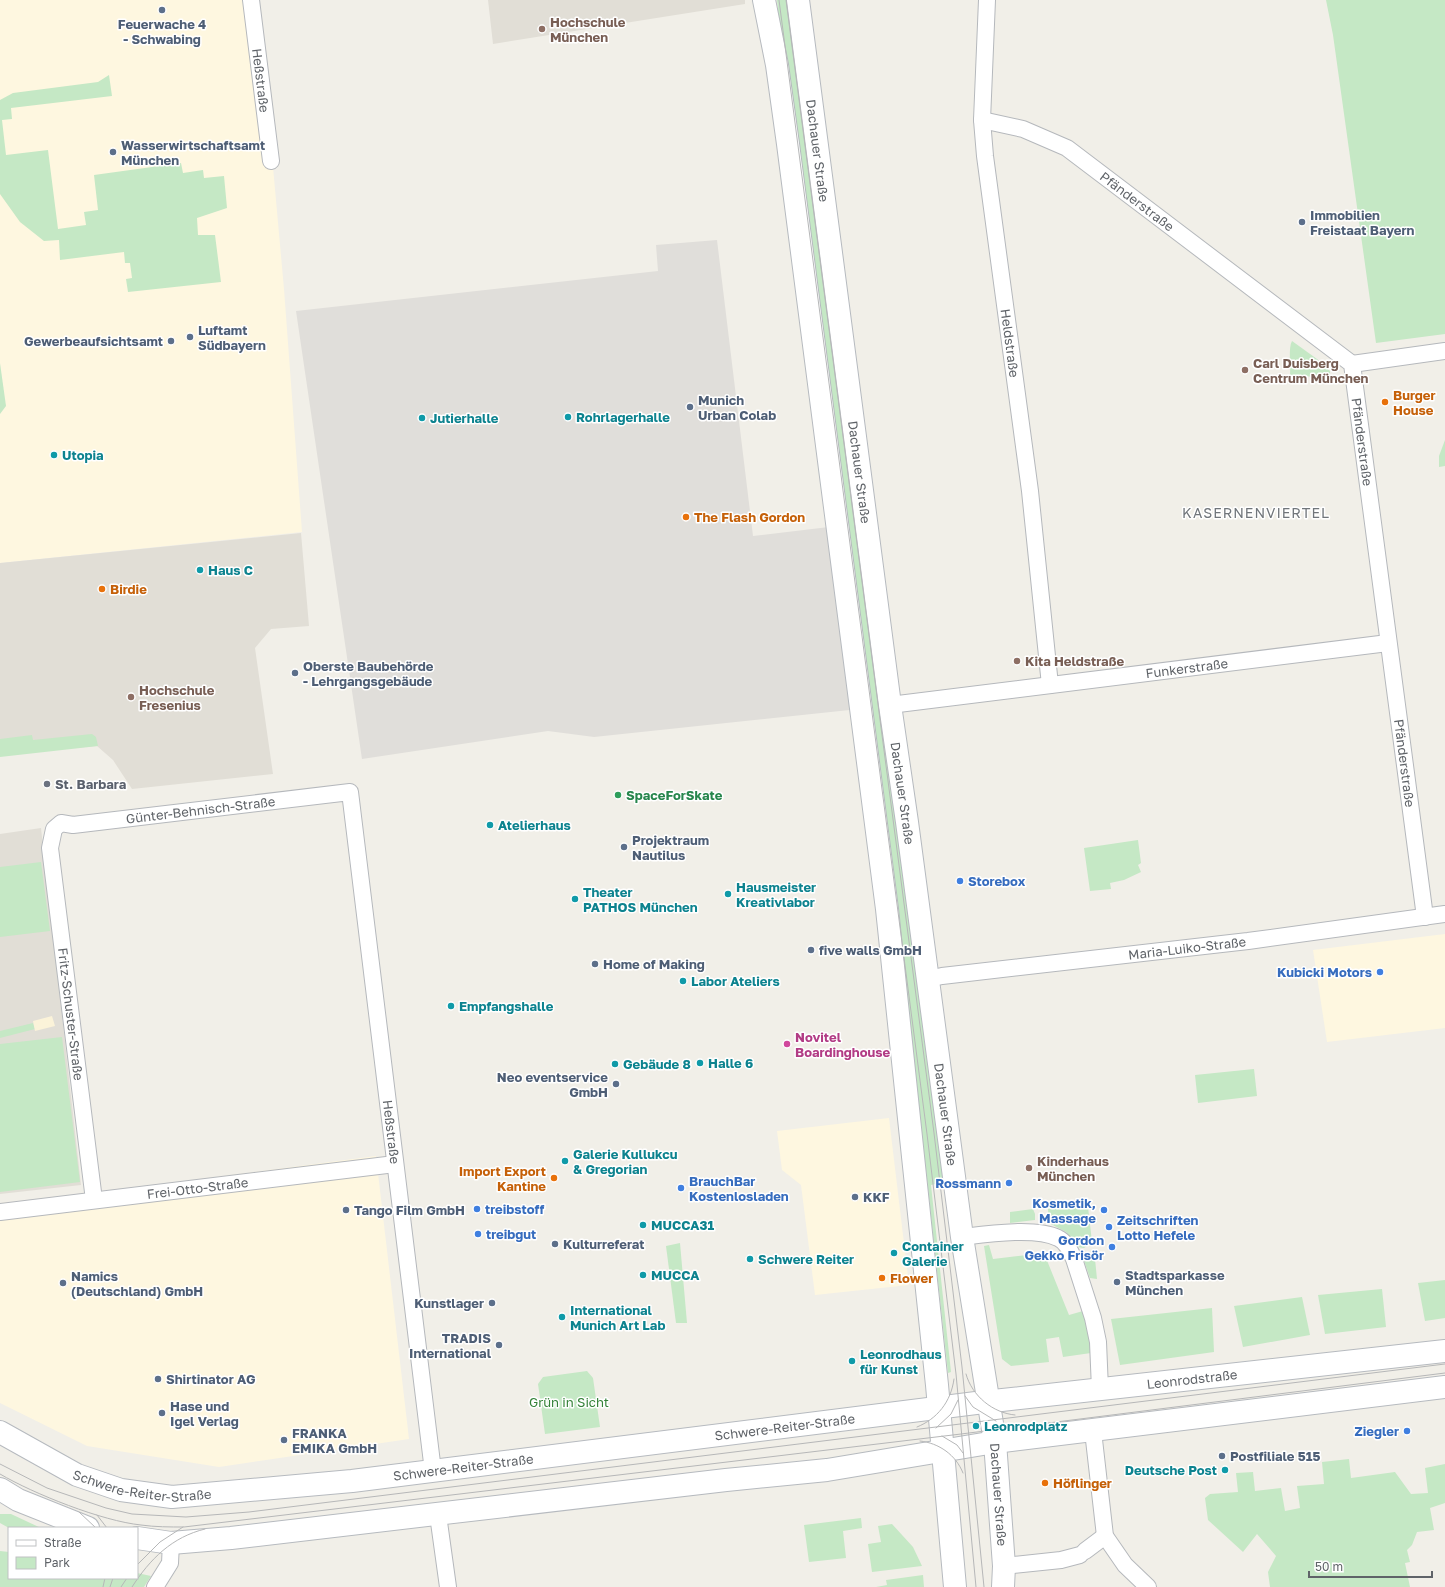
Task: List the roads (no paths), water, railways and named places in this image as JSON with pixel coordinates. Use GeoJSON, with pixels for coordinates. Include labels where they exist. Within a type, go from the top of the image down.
{"type":"FeatureCollection","features":[{"type":"Feature","properties":{"kind":"main road"},"geometry":{"type":"LineString","coordinates":[[764,0],[777,65],[788,144],[885,894],[940,1408],[942,1452],[955,1587]]}},
{"type":"Feature","properties":{"kind":"main road","name":"Dachauer Straße"},"geometry":{"type":"LineString","coordinates":[[798,0],[890,705],[962,1237],[995,1442],[1004,1577]]}},
{"type":"Feature","properties":{"kind":"main road","name":"Leonrodstraße"},"geometry":{"type":"LineString","coordinates":[[940,1408],[988,1401],[1445,1351]]}},
{"type":"Feature","properties":{"kind":"main road"},"geometry":{"type":"LineString","coordinates":[[138,1538],[171,1543],[238,1537],[726,1480],[827,1470],[995,1442],[1445,1387]]}},
{"type":"Feature","properties":{"kind":"main road","name":"Schwere-Reiter-Straße"},"geometry":{"type":"LineString","coordinates":[[0,1432],[77,1476],[121,1490],[172,1496],[352,1481],[940,1408]]}},
{"type":"Feature","properties":{"kind":"main road"},"geometry":{"type":"LineString","coordinates":[[0,1489],[18,1500],[86,1527]]}},
{"type":"Feature","properties":{"kind":"street","name":"Heßstraße"},"geometry":{"type":"LineString","coordinates":[[252,0],[271,161]]}},
{"type":"Feature","properties":{"kind":"street","name":"Heldstraße"},"geometry":{"type":"LineString","coordinates":[[988,0],[982,120],[985,156],[1029,485],[1050,685]]}},
{"type":"Feature","properties":{"kind":"street","name":"Pfänderstraße"},"geometry":{"type":"LineString","coordinates":[[982,120],[1023,129],[1067,148],[1352,364],[1425,916]]}},
{"type":"Feature","properties":{"kind":"street"},"geometry":{"type":"LineString","coordinates":[[1352,364],[1445,351]]}},
{"type":"Feature","properties":{"kind":"street","name":"Funkerstraße"},"geometry":{"type":"LineString","coordinates":[[890,705],[1388,643]]}},
{"type":"Feature","properties":{"kind":"street","name":"Heßstraße"},"geometry":{"type":"LineString","coordinates":[[350,792],[433,1471]]}},
{"type":"Feature","properties":{"kind":"street","name":"Günter-Behnisch-Straße"},"geometry":{"type":"LineString","coordinates":[[54,829],[61,823],[73,825],[350,792]]}},
{"type":"Feature","properties":{"kind":"street","name":"Fritz-Schuster-Straße"},"geometry":{"type":"LineString","coordinates":[[54,829],[50,848],[94,1200]]}},
{"type":"Feature","properties":{"kind":"street","name":"Maria-Luiko-Straße"},"geometry":{"type":"LineString","coordinates":[[928,979],[1038,964],[1248,941],[1445,914]]}},
{"type":"Feature","properties":{"kind":"street","name":"Frei-Otto-Straße"},"geometry":{"type":"LineString","coordinates":[[0,1212],[395,1164]]}},
{"type":"Feature","properties":{"kind":"street"},"geometry":{"type":"LineString","coordinates":[[962,1237],[1042,1232],[1059,1238],[1072,1253],[1093,1318],[1098,1342],[1100,1389]]}},
{"type":"Feature","properties":{"kind":"street"},"geometry":{"type":"LineString","coordinates":[[1093,1431],[1105,1536],[1125,1565],[1148,1587]]}},
{"type":"Feature","properties":{"kind":"street"},"geometry":{"type":"LineString","coordinates":[[438,1514],[448,1587]]}},
{"type":"Feature","properties":{"kind":"street"},"geometry":{"type":"LineString","coordinates":[[1004,1577],[1082,1553],[1105,1536]]}},
{"type":"Feature","properties":{"kind":"street"},"geometry":{"type":"LineString","coordinates":[[155,1587],[170,1563],[171,1543]]}},
{"type":"Feature","properties":{"kind":"tram line"},"geometry":{"type":"LineString","coordinates":[[779,0],[927,1134],[956,1374],[976,1587]]}},
{"type":"Feature","properties":{"kind":"tram line"},"geometry":{"type":"LineString","coordinates":[[786,0],[934,1133],[962,1367],[984,1587]]}},
{"type":"Feature","properties":{"kind":"tram line"},"geometry":{"type":"LineString","coordinates":[[0,1464],[47,1488],[106,1508],[132,1514],[186,1517],[249,1512],[1445,1364]]}},
{"type":"Feature","properties":{"kind":"tram line"},"geometry":{"type":"LineString","coordinates":[[0,1474],[49,1498],[107,1518],[146,1526],[184,1527],[961,1434],[1445,1373]]}},
{"type":"Feature","properties":{"kind":"tram line"},"geometry":{"type":"LineString","coordinates":[[966,1374],[973,1389],[984,1402],[999,1411],[1015,1415]]}},
{"type":"Feature","properties":{"kind":"tram line"},"geometry":{"type":"LineString","coordinates":[[917,1427],[931,1419],[942,1409],[950,1395],[954,1379]]}},
{"type":"Feature","properties":{"kind":"tram line"},"geometry":{"type":"LineString","coordinates":[[965,1396],[973,1407],[996,1421]]}},
{"type":"Feature","properties":{"kind":"tram line"},"geometry":{"type":"LineString","coordinates":[[936,1428],[951,1414],[958,1400]]}},
{"type":"Feature","properties":{"kind":"tram line"},"geometry":{"type":"LineString","coordinates":[[942,1436],[957,1445],[963,1453]]}},
{"type":"Feature","properties":{"kind":"tram line"},"geometry":{"type":"LineString","coordinates":[[920,1441],[934,1444],[946,1451],[956,1461],[963,1473]]}},
{"type":"Feature","properties":{"kind":"tram line"},"geometry":{"type":"LineString","coordinates":[[79,1512],[95,1527]]}},
{"type":"Feature","properties":{"kind":"tram line"},"geometry":{"type":"LineString","coordinates":[[97,1515],[106,1527]]}},
{"type":"Feature","properties":{"kind":"tram line"},"geometry":{"type":"LineString","coordinates":[[138,1564],[160,1542],[183,1527]]}},
{"type":"Feature","properties":{"kind":"tram line"},"geometry":{"type":"LineString","coordinates":[[138,1578],[154,1558],[172,1543],[205,1529]]}},
{"type":"Feature","properties":{"kind":"tram line"},"geometry":{"type":"LineString","coordinates":[[103,1587],[105,1579]]}},
{"type":"Feature","properties":{"kind":"tram line"},"geometry":{"type":"LineString","coordinates":[[110,1587],[113,1579]]}},
{"type":"Feature","properties":{"kind":"tram line"},"geometry":{"type":"LineString","coordinates":[[121,1587],[126,1579]]}},
{"type":"Feature","properties":{"kind":"tram line"},"geometry":{"type":"LineString","coordinates":[[132,1587],[138,1579]]}},
{"type":"Feature","properties":{"kind":"place","name":"Feuerwache 4 - Schwabing"},"geometry":{"type":"Point","coordinates":[162,10]}},
{"type":"Feature","properties":{"kind":"place","name":"Hochschule München"},"geometry":{"type":"Point","coordinates":[542,29]}},
{"type":"Feature","properties":{"kind":"place","name":"Wasserwirtschaftsamt München"},"geometry":{"type":"Point","coordinates":[113,152]}},
{"type":"Feature","properties":{"kind":"place","name":"Immobilien Freistaat Bayern"},"geometry":{"type":"Point","coordinates":[1302,222]}},
{"type":"Feature","properties":{"kind":"place","name":"Luftamt Südbayern"},"geometry":{"type":"Point","coordinates":[190,337]}},
{"type":"Feature","properties":{"kind":"place","name":"Gewerbeaufsichtsamt"},"geometry":{"type":"Point","coordinates":[171,341]}},
{"type":"Feature","properties":{"kind":"place","name":"Carl Duisberg Centrum München"},"geometry":{"type":"Point","coordinates":[1245,370]}},
{"type":"Feature","properties":{"kind":"place","name":"Burger House"},"geometry":{"type":"Point","coordinates":[1385,402]}},
{"type":"Feature","properties":{"kind":"place","name":"Munich Urban Colab"},"geometry":{"type":"Point","coordinates":[690,407]}},
{"type":"Feature","properties":{"kind":"place","name":"Rohrlagerhalle"},"geometry":{"type":"Point","coordinates":[568,417]}},
{"type":"Feature","properties":{"kind":"place","name":"Jutierhalle"},"geometry":{"type":"Point","coordinates":[422,418]}},
{"type":"Feature","properties":{"kind":"place","name":"Utopia"},"geometry":{"type":"Point","coordinates":[54,455]}},
{"type":"Feature","properties":{"kind":"place","name":"The Flash Gordon"},"geometry":{"type":"Point","coordinates":[686,517]}},
{"type":"Feature","properties":{"kind":"place","name":"Haus C"},"geometry":{"type":"Point","coordinates":[200,570]}},
{"type":"Feature","properties":{"kind":"place","name":"Birdie"},"geometry":{"type":"Point","coordinates":[102,589]}},
{"type":"Feature","properties":{"kind":"place","name":"Kita Heldstraße"},"geometry":{"type":"Point","coordinates":[1017,661]}},
{"type":"Feature","properties":{"kind":"place","name":"Oberste Baubehörde - Lehrgangsgebäude"},"geometry":{"type":"Point","coordinates":[295,673]}},
{"type":"Feature","properties":{"kind":"place","name":"Hochschule Fresenius"},"geometry":{"type":"Point","coordinates":[131,697]}},
{"type":"Feature","properties":{"kind":"place","name":"St. Barbara"},"geometry":{"type":"Point","coordinates":[47,784]}},
{"type":"Feature","properties":{"kind":"place","name":"SpaceForSkate"},"geometry":{"type":"Point","coordinates":[618,795]}},
{"type":"Feature","properties":{"kind":"place","name":"Atelierhaus"},"geometry":{"type":"Point","coordinates":[490,825]}},
{"type":"Feature","properties":{"kind":"place","name":"Projektraum Nautilus"},"geometry":{"type":"Point","coordinates":[624,847]}},
{"type":"Feature","properties":{"kind":"place","name":"Storebox"},"geometry":{"type":"Point","coordinates":[960,881]}},
{"type":"Feature","properties":{"kind":"place","name":"Hausmeister Kreativlabor"},"geometry":{"type":"Point","coordinates":[728,894]}},
{"type":"Feature","properties":{"kind":"place","name":"Theater PATHOS München"},"geometry":{"type":"Point","coordinates":[575,899]}},
{"type":"Feature","properties":{"kind":"place","name":"five walls GmbH"},"geometry":{"type":"Point","coordinates":[811,950]}},
{"type":"Feature","properties":{"kind":"place","name":"Home of Making"},"geometry":{"type":"Point","coordinates":[595,964]}},
{"type":"Feature","properties":{"kind":"place","name":"Kubicki Motors"},"geometry":{"type":"Point","coordinates":[1380,972]}},
{"type":"Feature","properties":{"kind":"place","name":"Labor Ateliers"},"geometry":{"type":"Point","coordinates":[683,981]}},
{"type":"Feature","properties":{"kind":"place","name":"Empfangshalle"},"geometry":{"type":"Point","coordinates":[451,1006]}},
{"type":"Feature","properties":{"kind":"place","name":"Novitel Boardinghouse"},"geometry":{"type":"Point","coordinates":[787,1044]}},
{"type":"Feature","properties":{"kind":"place","name":"Halle 6"},"geometry":{"type":"Point","coordinates":[700,1063]}},
{"type":"Feature","properties":{"kind":"place","name":"Gebäude 8"},"geometry":{"type":"Point","coordinates":[615,1064]}},
{"type":"Feature","properties":{"kind":"place","name":"Neo eventservice GmbH"},"geometry":{"type":"Point","coordinates":[616,1084]}},
{"type":"Feature","properties":{"kind":"place","name":"Galerie Kullukcu & Gregorian"},"geometry":{"type":"Point","coordinates":[565,1161]}},
{"type":"Feature","properties":{"kind":"place","name":"Kinderhaus München"},"geometry":{"type":"Point","coordinates":[1029,1168]}},
{"type":"Feature","properties":{"kind":"place","name":"Import Export Kantine"},"geometry":{"type":"Point","coordinates":[554,1178]}},
{"type":"Feature","properties":{"kind":"place","name":"Rossmann"},"geometry":{"type":"Point","coordinates":[1009,1183]}},
{"type":"Feature","properties":{"kind":"place","name":"BrauchBar Kostenlosladen"},"geometry":{"type":"Point","coordinates":[681,1188]}},
{"type":"Feature","properties":{"kind":"place","name":"KKF"},"geometry":{"type":"Point","coordinates":[855,1197]}},
{"type":"Feature","properties":{"kind":"place","name":"treibstoff"},"geometry":{"type":"Point","coordinates":[477,1209]}},
{"type":"Feature","properties":{"kind":"place","name":"Tango Film GmbH"},"geometry":{"type":"Point","coordinates":[346,1210]}},
{"type":"Feature","properties":{"kind":"place","name":"Kosmetik, Massage"},"geometry":{"type":"Point","coordinates":[1104,1210]}},
{"type":"Feature","properties":{"kind":"place","name":"MUCCA31"},"geometry":{"type":"Point","coordinates":[643,1225]}},
{"type":"Feature","properties":{"kind":"place","name":"Zeitschriften Lotto Hefele"},"geometry":{"type":"Point","coordinates":[1109,1227]}},
{"type":"Feature","properties":{"kind":"place","name":"treibgut"},"geometry":{"type":"Point","coordinates":[478,1234]}},
{"type":"Feature","properties":{"kind":"place","name":"Kulturreferat"},"geometry":{"type":"Point","coordinates":[555,1244]}},
{"type":"Feature","properties":{"kind":"place","name":"Gordon Gekko Frisör"},"geometry":{"type":"Point","coordinates":[1112,1247]}},
{"type":"Feature","properties":{"kind":"place","name":"Container Galerie"},"geometry":{"type":"Point","coordinates":[894,1253]}},
{"type":"Feature","properties":{"kind":"place","name":"Schwere Reiter"},"geometry":{"type":"Point","coordinates":[750,1259]}},
{"type":"Feature","properties":{"kind":"place","name":"MUCCA"},"geometry":{"type":"Point","coordinates":[643,1275]}},
{"type":"Feature","properties":{"kind":"place","name":"Flower"},"geometry":{"type":"Point","coordinates":[882,1278]}},
{"type":"Feature","properties":{"kind":"place","name":"Stadtsparkasse München"},"geometry":{"type":"Point","coordinates":[1117,1282]}},
{"type":"Feature","properties":{"kind":"place","name":"Namics (Deutschland) GmbH"},"geometry":{"type":"Point","coordinates":[63,1283]}},
{"type":"Feature","properties":{"kind":"place","name":"Kunstlager"},"geometry":{"type":"Point","coordinates":[492,1303]}},
{"type":"Feature","properties":{"kind":"place","name":"International Munich Art Lab"},"geometry":{"type":"Point","coordinates":[562,1317]}},
{"type":"Feature","properties":{"kind":"place","name":"TRADIS International"},"geometry":{"type":"Point","coordinates":[499,1345]}},
{"type":"Feature","properties":{"kind":"place","name":"Leonrodhaus für Kunst"},"geometry":{"type":"Point","coordinates":[852,1361]}},
{"type":"Feature","properties":{"kind":"place","name":"Shirtinator AG"},"geometry":{"type":"Point","coordinates":[158,1379]}},
{"type":"Feature","properties":{"kind":"place","name":"Hase und Igel Verlag"},"geometry":{"type":"Point","coordinates":[162,1413]}},
{"type":"Feature","properties":{"kind":"place","name":"Leonrodplatz"},"geometry":{"type":"Point","coordinates":[976,1426]}},
{"type":"Feature","properties":{"kind":"place","name":"Ziegler"},"geometry":{"type":"Point","coordinates":[1407,1431]}},
{"type":"Feature","properties":{"kind":"place","name":"FRANKA EMIKA GmbH"},"geometry":{"type":"Point","coordinates":[284,1440]}},
{"type":"Feature","properties":{"kind":"place","name":"Postfiliale 515"},"geometry":{"type":"Point","coordinates":[1222,1456]}},
{"type":"Feature","properties":{"kind":"place","name":"Deutsche Post"},"geometry":{"type":"Point","coordinates":[1225,1470]}},
{"type":"Feature","properties":{"kind":"place","name":"Höflinger"},"geometry":{"type":"Point","coordinates":[1045,1483]}},
{"type":"Feature","properties":{"kind":"district","name":"KASERNENVIERTEL"},"geometry":{"type":"Point","coordinates":[1256,513]}},
{"type":"Feature","properties":{"kind":"park label","name":"Grün in Sicht"},"geometry":{"type":"Point","coordinates":[569,1402]}}]}
